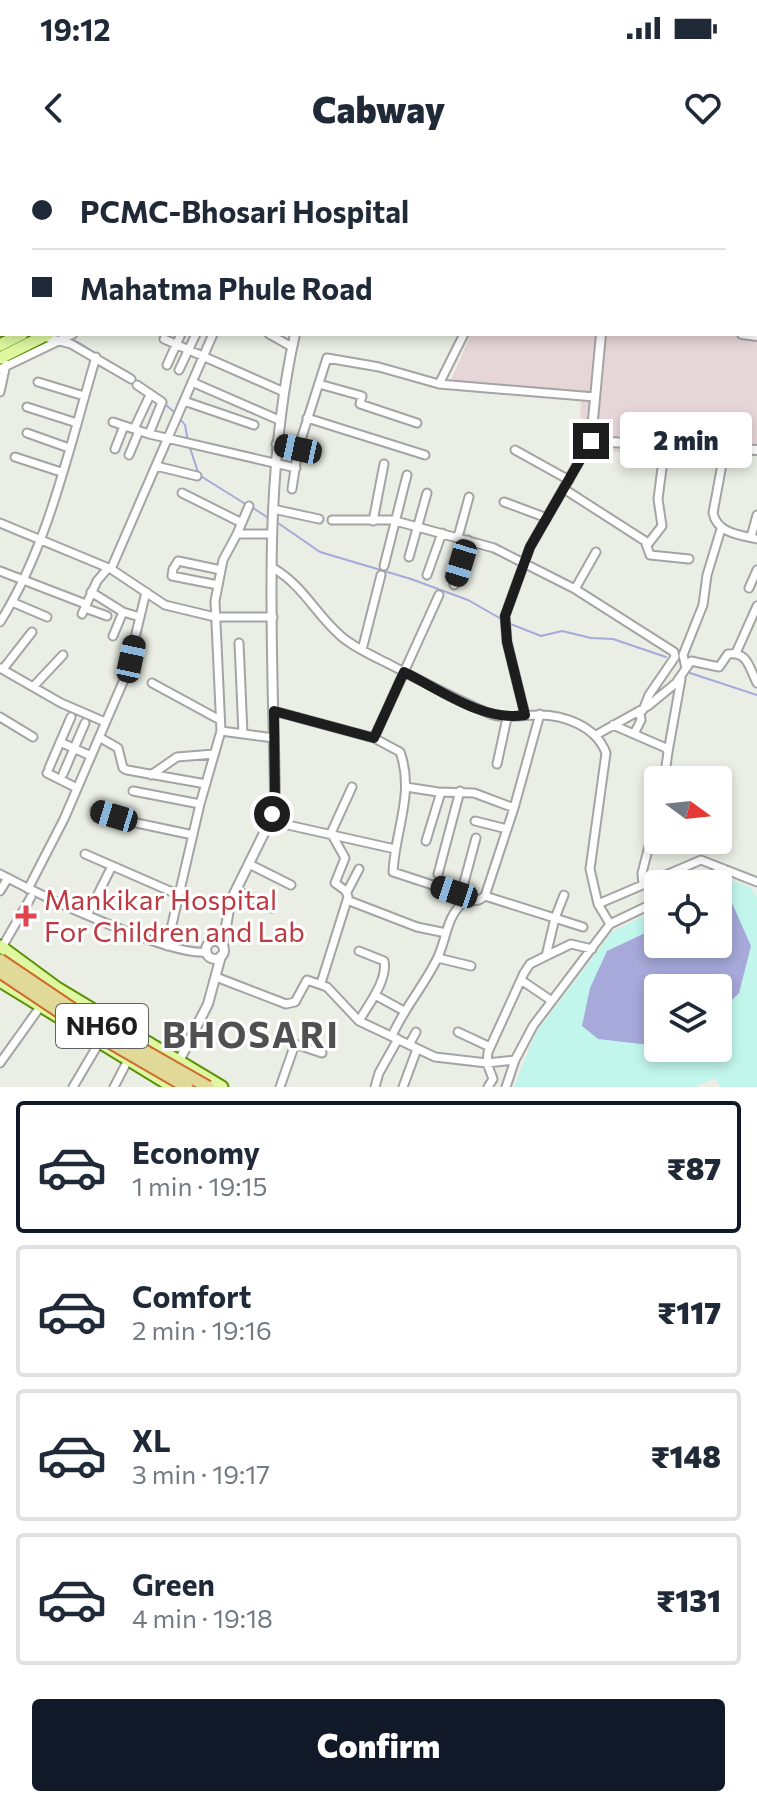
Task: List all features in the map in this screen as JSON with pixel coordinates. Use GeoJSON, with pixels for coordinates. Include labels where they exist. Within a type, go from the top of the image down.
{"type":"FeatureCollection","features":[{"type":"Feature","properties":{"kind":"highway","name":"NH60"},"geometry":{"type":"LineString","coordinates":[[0,951],[80,1014],[208,1087]]}},
{"type":"Feature","properties":{"kind":"highway","name":"NH60"},"geometry":{"type":"LineString","coordinates":[[0,972],[75,1022],[187,1087]]}},
{"type":"Feature","properties":{"kind":"main road"},"geometry":{"type":"LineString","coordinates":[[2,359],[20,336]]}},
{"type":"Feature","properties":{"kind":"main road"},"geometry":{"type":"LineString","coordinates":[[2,359],[50,337]]}},
{"type":"Feature","properties":{"kind":"main road"},"geometry":{"type":"LineString","coordinates":[[0,951],[222,1087]]}},
{"type":"Feature","properties":{"kind":"main road"},"geometry":{"type":"LineString","coordinates":[[0,981],[167,1085]]}},
{"type":"Feature","properties":{"kind":"street"},"geometry":{"type":"LineString","coordinates":[[167,365],[180,336]]}},
{"type":"Feature","properties":{"kind":"street"},"geometry":{"type":"LineString","coordinates":[[179,370],[195,336]]}},
{"type":"Feature","properties":{"kind":"street"},"geometry":{"type":"LineString","coordinates":[[83,608],[110,568],[212,336]]}},
{"type":"Feature","properties":{"kind":"street"},"geometry":{"type":"LineString","coordinates":[[273,336],[292,347]]}},
{"type":"Feature","properties":{"kind":"street"},"geometry":{"type":"LineString","coordinates":[[167,1085],[208,1004],[221,956],[227,912],[270,821],[275,800],[273,509],[276,444],[295,336]]}},
{"type":"Feature","properties":{"kind":"street"},"geometry":{"type":"LineString","coordinates":[[439,384],[463,336]]}},
{"type":"Feature","properties":{"kind":"street"},"geometry":{"type":"LineString","coordinates":[[525,715],[505,629],[505,616],[524,562],[591,441],[601,336]]}},
{"type":"Feature","properties":{"kind":"street"},"geometry":{"type":"LineString","coordinates":[[50,337],[96,357],[162,402],[149,434]]}},
{"type":"Feature","properties":{"kind":"street"},"geometry":{"type":"LineString","coordinates":[[164,339],[284,392]]}},
{"type":"Feature","properties":{"kind":"street"},"geometry":{"type":"LineString","coordinates":[[0,622],[40,541],[96,357]]}},
{"type":"Feature","properties":{"kind":"street"},"geometry":{"type":"LineString","coordinates":[[292,489],[298,449],[327,358],[379,367],[439,384],[595,397]]}},
{"type":"Feature","properties":{"kind":"street"},"geometry":{"type":"LineString","coordinates":[[0,392],[2,359]]}},
{"type":"Feature","properties":{"kind":"street"},"geometry":{"type":"LineString","coordinates":[[38,382],[84,396]]}},
{"type":"Feature","properties":{"kind":"street"},"geometry":{"type":"LineString","coordinates":[[192,382],[279,420]]}},
{"type":"Feature","properties":{"kind":"street"},"geometry":{"type":"LineString","coordinates":[[319,384],[362,396],[360,404],[417,423]]}},
{"type":"Feature","properties":{"kind":"street"},"geometry":{"type":"LineString","coordinates":[[129,455],[150,395]]}},
{"type":"Feature","properties":{"kind":"street"},"geometry":{"type":"LineString","coordinates":[[184,401],[254,425]]}},
{"type":"Feature","properties":{"kind":"street"},"geometry":{"type":"LineString","coordinates":[[27,407],[77,423]]}},
{"type":"Feature","properties":{"kind":"street"},"geometry":{"type":"LineString","coordinates":[[307,418],[425,455]]}},
{"type":"Feature","properties":{"kind":"street"},"geometry":{"type":"LineString","coordinates":[[113,422],[149,434],[296,468]]}},
{"type":"Feature","properties":{"kind":"street"},"geometry":{"type":"LineString","coordinates":[[115,449],[124,426]]}},
{"type":"Feature","properties":{"kind":"street"},"geometry":{"type":"LineString","coordinates":[[27,433],[69,448]]}},
{"type":"Feature","properties":{"kind":"street"},"geometry":{"type":"LineString","coordinates":[[591,441],[757,450]]}},
{"type":"Feature","properties":{"kind":"street"},"geometry":{"type":"LineString","coordinates":[[276,444],[298,449]]}},
{"type":"Feature","properties":{"kind":"street"},"geometry":{"type":"LineString","coordinates":[[665,445],[658,499],[662,526],[648,544],[648,554],[689,559]]}},
{"type":"Feature","properties":{"kind":"street"},"geometry":{"type":"LineString","coordinates":[[725,448],[714,521],[721,529],[754,538],[757,515]]}},
{"type":"Feature","properties":{"kind":"street"},"geometry":{"type":"LineString","coordinates":[[515,450],[569,480]]}},
{"type":"Feature","properties":{"kind":"street"},"geometry":{"type":"LineString","coordinates":[[15,457],[61,472]]}},
{"type":"Feature","properties":{"kind":"street"},"geometry":{"type":"LineString","coordinates":[[373,521],[384,464]]}},
{"type":"Feature","properties":{"kind":"street"},"geometry":{"type":"LineString","coordinates":[[156,466],[197,476]]}},
{"type":"Feature","properties":{"kind":"street"},"geometry":{"type":"LineString","coordinates":[[384,566],[407,475]]}},
{"type":"Feature","properties":{"kind":"street"},"geometry":{"type":"LineString","coordinates":[[564,489],[627,527],[648,544]]}},
{"type":"Feature","properties":{"kind":"street"},"geometry":{"type":"LineString","coordinates":[[182,493],[242,523]]}},
{"type":"Feature","properties":{"kind":"street"},"geometry":{"type":"LineString","coordinates":[[409,557],[427,493]]}},
{"type":"Feature","properties":{"kind":"street"},"geometry":{"type":"LineString","coordinates":[[458,537],[469,497]]}},
{"type":"Feature","properties":{"kind":"street"},"geometry":{"type":"LineString","coordinates":[[504,502],[547,518]]}},
{"type":"Feature","properties":{"kind":"street"},"geometry":{"type":"LineString","coordinates":[[167,946],[200,804],[221,731],[215,617],[218,585],[223,560],[249,506]]}},
{"type":"Feature","properties":{"kind":"street"},"geometry":{"type":"LineString","coordinates":[[273,509],[319,519]]}},
{"type":"Feature","properties":{"kind":"street"},"geometry":{"type":"LineString","coordinates":[[332,520],[396,521],[468,540],[524,562],[575,589],[674,652],[675,657],[641,711],[641,720],[634,734]]}},
{"type":"Feature","properties":{"kind":"street"},"geometry":{"type":"LineString","coordinates":[[0,523],[110,568],[165,605],[215,617],[273,617]]}},
{"type":"Feature","properties":{"kind":"street"},"geometry":{"type":"LineString","coordinates":[[686,668],[683,655],[703,605],[707,575],[721,529]]}},
{"type":"Feature","properties":{"kind":"street"},"geometry":{"type":"LineString","coordinates":[[427,575],[442,533]]}},
{"type":"Feature","properties":{"kind":"street"},"geometry":{"type":"LineString","coordinates":[[237,534],[272,534]]}},
{"type":"Feature","properties":{"kind":"street"},"geometry":{"type":"LineString","coordinates":[[454,585],[468,540]]}},
{"type":"Feature","properties":{"kind":"street"},"geometry":{"type":"LineString","coordinates":[[575,589],[596,552]]}},
{"type":"Feature","properties":{"kind":"street"},"geometry":{"type":"LineString","coordinates":[[218,585],[172,576],[178,561],[221,570]]}},
{"type":"Feature","properties":{"kind":"street"},"geometry":{"type":"LineString","coordinates":[[273,568],[292,579],[335,630],[362,650],[491,715],[507,718],[540,714],[583,726],[602,741],[606,753],[590,869],[598,904],[610,924]]}},
{"type":"Feature","properties":{"kind":"street"},"geometry":{"type":"LineString","coordinates":[[749,588],[757,570]]}},
{"type":"Feature","properties":{"kind":"street"},"geometry":{"type":"LineString","coordinates":[[0,571],[107,616]]}},
{"type":"Feature","properties":{"kind":"street"},"geometry":{"type":"LineString","coordinates":[[362,650],[381,575]]}},
{"type":"Feature","properties":{"kind":"street"},"geometry":{"type":"LineString","coordinates":[[91,592],[123,612],[140,617]]}},
{"type":"Feature","properties":{"kind":"street"},"geometry":{"type":"LineString","coordinates":[[0,951],[77,788],[131,659],[146,592]]}},
{"type":"Feature","properties":{"kind":"street"},"geometry":{"type":"LineString","coordinates":[[374,738],[439,595]]}},
{"type":"Feature","properties":{"kind":"street"},"geometry":{"type":"LineString","coordinates":[[12,602],[47,617]]}},
{"type":"Feature","properties":{"kind":"street"},"geometry":{"type":"LineString","coordinates":[[102,626],[111,605]]}},
{"type":"Feature","properties":{"kind":"street"},"geometry":{"type":"LineString","coordinates":[[736,653],[757,606]]}},
{"type":"Feature","properties":{"kind":"street"},"geometry":{"type":"LineString","coordinates":[[113,636],[123,612]]}},
{"type":"Feature","properties":{"kind":"street"},"geometry":{"type":"LineString","coordinates":[[32,632],[2,668],[61,703],[105,722]]}},
{"type":"Feature","properties":{"kind":"street"},"geometry":{"type":"LineString","coordinates":[[239,643],[243,734]]}},
{"type":"Feature","properties":{"kind":"street"},"geometry":{"type":"LineString","coordinates":[[666,766],[682,677],[694,660],[719,667],[728,654],[736,653],[748,660],[757,683]]}},
{"type":"Feature","properties":{"kind":"street"},"geometry":{"type":"LineString","coordinates":[[33,687],[63,655]]}},
{"type":"Feature","properties":{"kind":"street"},"geometry":{"type":"LineString","coordinates":[[596,735],[641,711],[682,677]]}},
{"type":"Feature","properties":{"kind":"street"},"geometry":{"type":"LineString","coordinates":[[152,683],[220,720]]}},
{"type":"Feature","properties":{"kind":"street"},"geometry":{"type":"LineString","coordinates":[[274,711],[374,738],[400,752],[406,803],[393,872],[454,892],[464,902]]}},
{"type":"Feature","properties":{"kind":"street"},"geometry":{"type":"LineString","coordinates":[[375,1087],[404,1011],[438,958],[452,915],[464,902],[485,896],[540,714]]}},
{"type":"Feature","properties":{"kind":"street"},"geometry":{"type":"LineString","coordinates":[[0,717],[33,737]]}},
{"type":"Feature","properties":{"kind":"street"},"geometry":{"type":"LineString","coordinates":[[71,717],[48,771],[77,788]]}},
{"type":"Feature","properties":{"kind":"street"},"geometry":{"type":"LineString","coordinates":[[497,764],[507,718]]}},
{"type":"Feature","properties":{"kind":"street"},"geometry":{"type":"LineString","coordinates":[[63,774],[85,723]]}},
{"type":"Feature","properties":{"kind":"street"},"geometry":{"type":"LineString","coordinates":[[613,725],[666,748],[668,752]]}},
{"type":"Feature","properties":{"kind":"street"},"geometry":{"type":"LineString","coordinates":[[221,731],[274,738]]}},
{"type":"Feature","properties":{"kind":"street"},"geometry":{"type":"LineString","coordinates":[[99,737],[118,748],[123,768],[206,784]]}},
{"type":"Feature","properties":{"kind":"street"},"geometry":{"type":"LineString","coordinates":[[60,742],[91,756]]}},
{"type":"Feature","properties":{"kind":"street"},"geometry":{"type":"LineString","coordinates":[[151,775],[177,757],[214,754]]}},
{"type":"Feature","properties":{"kind":"street"},"geometry":{"type":"LineString","coordinates":[[331,833],[352,787]]}},
{"type":"Feature","properties":{"kind":"street"},"geometry":{"type":"LineString","coordinates":[[406,787],[474,793],[514,808]]}},
{"type":"Feature","properties":{"kind":"street"},"geometry":{"type":"LineString","coordinates":[[133,791],[200,804]]}},
{"type":"Feature","properties":{"kind":"street"},"geometry":{"type":"LineString","coordinates":[[438,874],[460,791]]}},
{"type":"Feature","properties":{"kind":"street"},"geometry":{"type":"LineString","coordinates":[[426,841],[441,792]]}},
{"type":"Feature","properties":{"kind":"street"},"geometry":{"type":"LineString","coordinates":[[95,810],[132,822],[193,835]]}},
{"type":"Feature","properties":{"kind":"street"},"geometry":{"type":"LineString","coordinates":[[270,821],[395,849]]}},
{"type":"Feature","properties":{"kind":"street"},"geometry":{"type":"LineString","coordinates":[[475,821],[507,829]]}},
{"type":"Feature","properties":{"kind":"street"},"geometry":{"type":"LineString","coordinates":[[331,833],[345,858],[335,883],[347,896],[417,927],[446,933]]}},
{"type":"Feature","properties":{"kind":"street"},"geometry":{"type":"LineString","coordinates":[[464,902],[462,890],[476,838]]}},
{"type":"Feature","properties":{"kind":"street"},"geometry":{"type":"LineString","coordinates":[[85,854],[179,895]]}},
{"type":"Feature","properties":{"kind":"street"},"geometry":{"type":"LineString","coordinates":[[643,885],[642,873],[647,854]]}},
{"type":"Feature","properties":{"kind":"street"},"geometry":{"type":"LineString","coordinates":[[598,904],[701,860],[757,882]]}},
{"type":"Feature","properties":{"kind":"street"},"geometry":{"type":"LineString","coordinates":[[249,864],[291,885]]}},
{"type":"Feature","properties":{"kind":"street"},"geometry":{"type":"LineString","coordinates":[[88,914],[112,866]]}},
{"type":"Feature","properties":{"kind":"street"},"geometry":{"type":"LineString","coordinates":[[321,983],[347,896],[359,869]]}},
{"type":"Feature","properties":{"kind":"street"},"geometry":{"type":"LineString","coordinates":[[0,891],[4,876],[29,893],[167,946],[193,954],[207,952]]}},
{"type":"Feature","properties":{"kind":"street"},"geometry":{"type":"LineString","coordinates":[[236,890],[272,908]]}},
{"type":"Feature","properties":{"kind":"street"},"geometry":{"type":"LineString","coordinates":[[546,956],[564,895]]}},
{"type":"Feature","properties":{"kind":"street"},"geometry":{"type":"LineString","coordinates":[[485,896],[583,927]]}},
{"type":"Feature","properties":{"kind":"street"},"geometry":{"type":"LineString","coordinates":[[592,949],[571,944],[530,964],[490,1047],[487,1063],[493,1075],[490,1086],[506,1086],[515,1060],[533,1026],[592,949],[610,924],[644,908]]}},
{"type":"Feature","properties":{"kind":"street"},"geometry":{"type":"LineString","coordinates":[[207,952],[212,942],[223,946]]}},
{"type":"Feature","properties":{"kind":"street"},"geometry":{"type":"LineString","coordinates":[[359,951],[385,963],[375,995],[359,1021]]}},
{"type":"Feature","properties":{"kind":"street"},"geometry":{"type":"LineString","coordinates":[[207,952],[213,958],[221,956]]}},
{"type":"Feature","properties":{"kind":"street"},"geometry":{"type":"LineString","coordinates":[[438,958],[471,966]]}},
{"type":"Feature","properties":{"kind":"street"},"geometry":{"type":"LineString","coordinates":[[216,977],[286,1004],[295,1002],[305,981],[321,983],[359,1021],[447,1061],[487,1063],[515,1060]]}},
{"type":"Feature","properties":{"kind":"street"},"geometry":{"type":"LineString","coordinates":[[521,980],[552,1001]]}},
{"type":"Feature","properties":{"kind":"street"},"geometry":{"type":"LineString","coordinates":[[375,995],[404,1011]]}},
{"type":"Feature","properties":{"kind":"street"},"geometry":{"type":"LineString","coordinates":[[0,1063],[40,1007]]}},
{"type":"Feature","properties":{"kind":"street"},"geometry":{"type":"LineString","coordinates":[[403,1087],[416,1032]]}},
{"type":"Feature","properties":{"kind":"street"},"geometry":{"type":"LineString","coordinates":[[458,1032],[490,1047]]}},
{"type":"Feature","properties":{"kind":"street"},"geometry":{"type":"LineString","coordinates":[[73,1087],[99,1043]]}},
{"type":"Feature","properties":{"kind":"street"},"geometry":{"type":"LineString","coordinates":[[280,1087],[295,1044],[322,1053]]}},
{"type":"Feature","properties":{"kind":"street"},"geometry":{"type":"LineString","coordinates":[[114,1087],[128,1060]]}},
{"type":"Feature","properties":{"kind":"shaded area"},"geometry":{"type":"Polygon","coordinates":[[[470,336],[757,336],[757,456],[579,451],[581,401],[451,380],[470,336]]]}},
{"type":"Feature","properties":{"kind":"shaded area"},"geometry":{"type":"Polygon","coordinates":[[[732,881],[750,887],[757,898],[757,1087],[721,1087],[715,1078],[695,1087],[514,1087],[535,1034],[612,932],[644,916],[644,958],[732,958],[732,881]]]}},
{"type":"Feature","properties":{"kind":"shaded area"},"geometry":{"type":"Polygon","coordinates":[[[732,903],[751,946],[739,993],[732,1000],[732,974],[644,974],[644,1044],[598,1039],[582,1026],[590,988],[607,951],[644,934],[644,958],[732,958],[732,903]]]}},
{"type":"Feature","properties":{"kind":"waterway"},"geometry":{"type":"LineString","coordinates":[[76,341],[119,368]]}},
{"type":"Feature","properties":{"kind":"waterway"},"geometry":{"type":"LineString","coordinates":[[165,404],[174,412]]}},
{"type":"Feature","properties":{"kind":"waterway"},"geometry":{"type":"LineString","coordinates":[[181,420],[188,441]]}},
{"type":"Feature","properties":{"kind":"waterway"},"geometry":{"type":"LineString","coordinates":[[190,448],[199,475],[247,505]]}},
{"type":"Feature","properties":{"kind":"waterway"},"geometry":{"type":"LineString","coordinates":[[253,508],[267,517]]}},
{"type":"Feature","properties":{"kind":"waterway"},"geometry":{"type":"LineString","coordinates":[[278,523],[320,552],[468,600],[503,620]]}},
{"type":"Feature","properties":{"kind":"waterway"},"geometry":{"type":"LineString","coordinates":[[508,623],[541,636],[562,631],[591,638],[613,639],[666,657]]}},
{"type":"Feature","properties":{"kind":"waterway"},"geometry":{"type":"LineString","coordinates":[[690,673],[757,695]]}},
{"type":"Feature","properties":{"kind":"place","name":"Mankikar Hospital For Children and Lab"},"geometry":{"type":"Point","coordinates":[26,916]}},
{"type":"Feature","properties":{"kind":"district","name":"BHOSARI"},"geometry":{"type":"Point","coordinates":[251,1035]}},
{"type":"Feature","properties":{"kind":"route"},"geometry":{"type":"LineString","coordinates":[[272,814],[275,800],[274,711],[374,738],[404,672],[491,715],[507,718],[525,715],[507,642],[505,616],[530,547],[591,441]]}}]}
